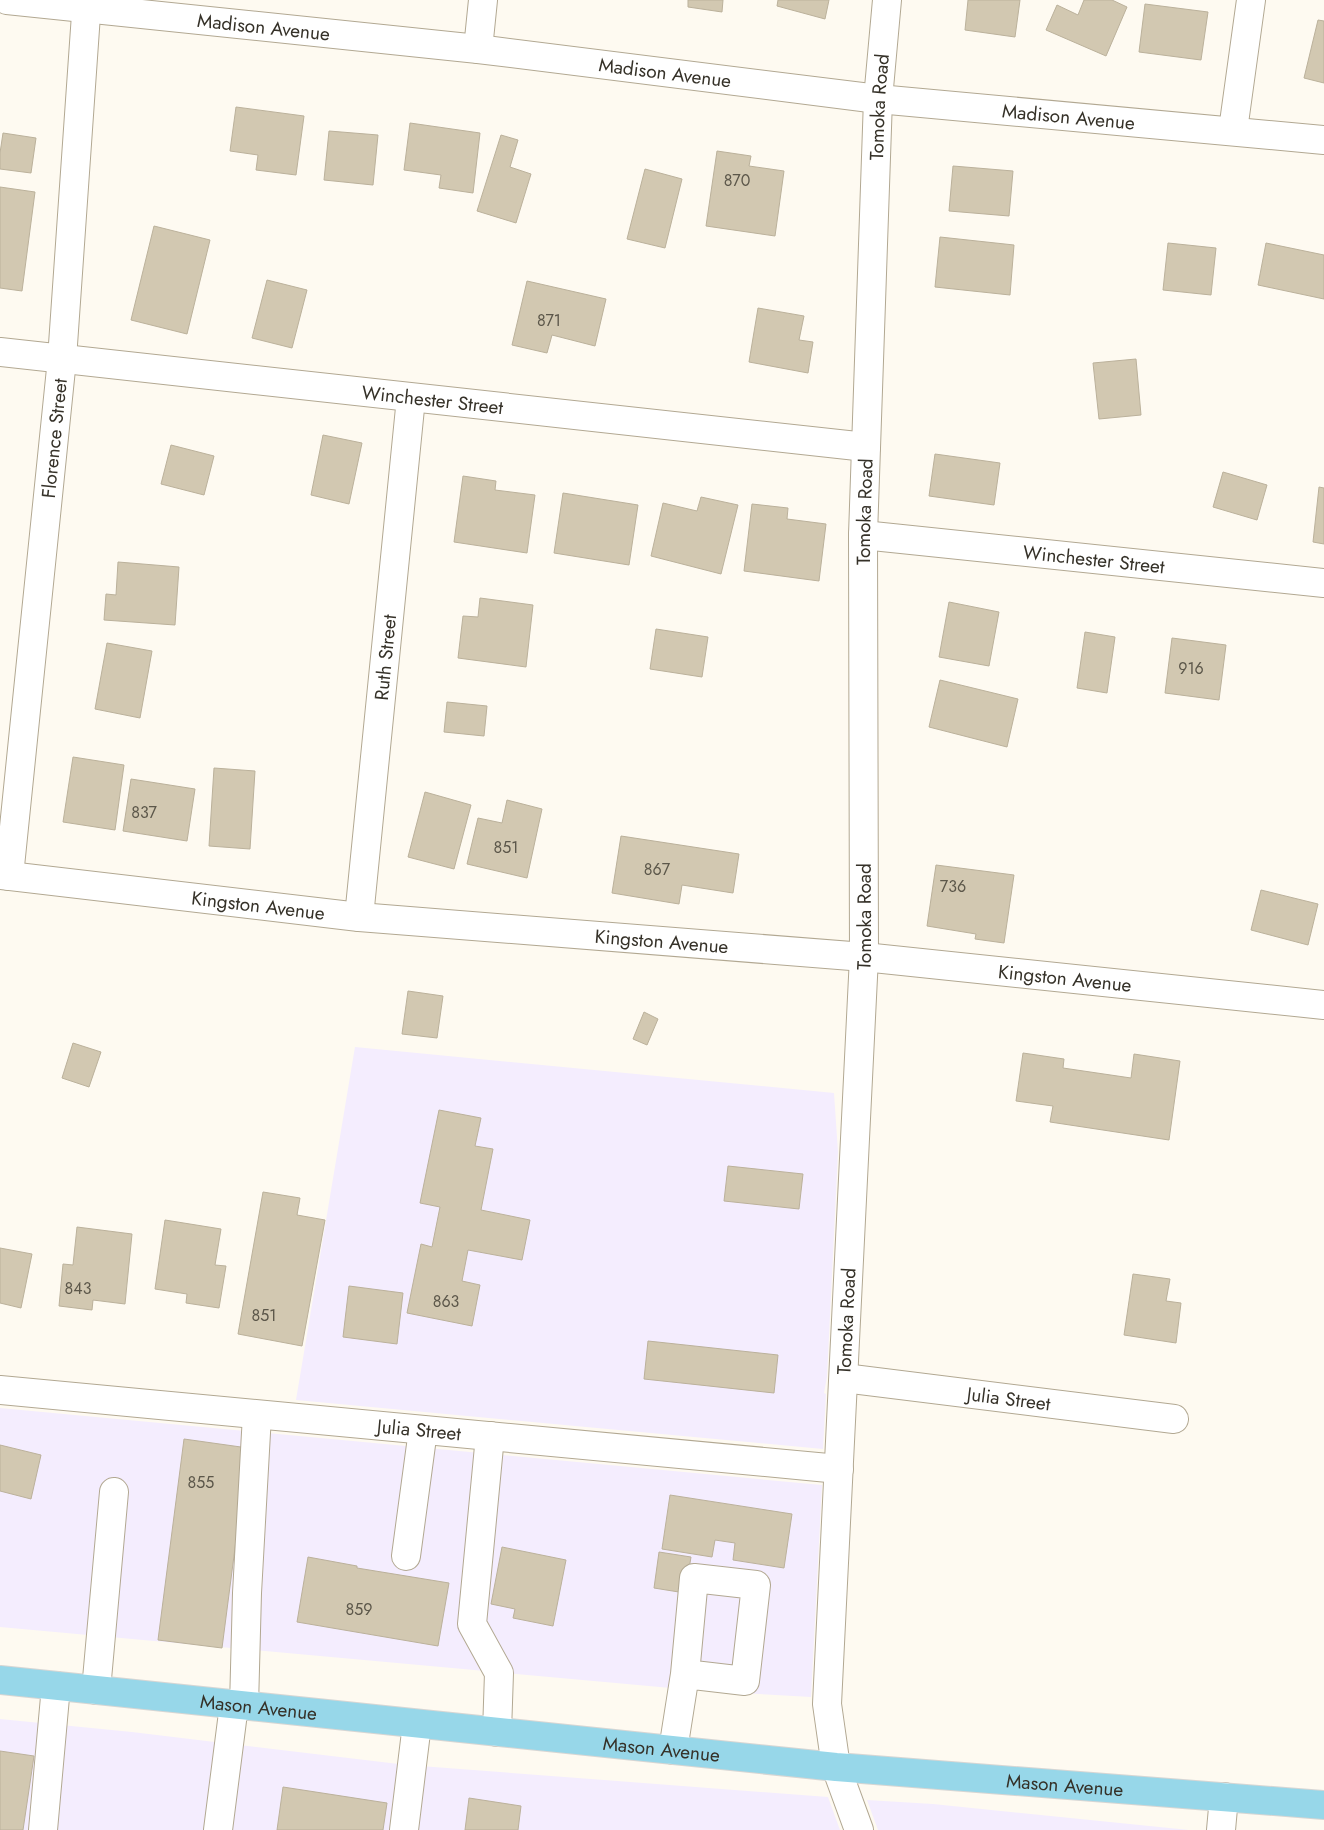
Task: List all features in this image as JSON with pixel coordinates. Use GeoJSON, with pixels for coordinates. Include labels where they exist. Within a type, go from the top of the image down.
{"type":"FeatureCollection","features":[{"type":"Feature","properties":{"kind":"main road","name":"Mason Avenue"},"geometry":{"type":"LineString","coordinates":[[0,1680],[836,1767],[1324,1805]]}},
{"type":"Feature","properties":{"kind":"street","name":"Madison Avenue"},"geometry":{"type":"LineString","coordinates":[[7,0],[87,5],[478,49],[878,99],[1233,130],[1324,140]]}},
{"type":"Feature","properties":{"kind":"street"},"geometry":{"type":"LineString","coordinates":[[478,49],[483,0]]}},
{"type":"Feature","properties":{"kind":"street","name":"Tomoka Road"},"geometry":{"type":"LineString","coordinates":[[859,1830],[836,1767],[827,1704],[864,957],[863,535],[878,99],[887,0]]}},
{"type":"Feature","properties":{"kind":"street"},"geometry":{"type":"LineString","coordinates":[[1233,130],[1250,0]]}},
{"type":"Feature","properties":{"kind":"street","name":"Florence Street"},"geometry":{"type":"LineString","coordinates":[[4,876],[62,359],[87,5]]}},
{"type":"Feature","properties":{"kind":"street","name":"Winchester Street"},"geometry":{"type":"LineString","coordinates":[[0,352],[866,447]]}},
{"type":"Feature","properties":{"kind":"street","name":"Ruth Street"},"geometry":{"type":"LineString","coordinates":[[359,917],[411,398]]}},
{"type":"Feature","properties":{"kind":"street","name":"Winchester Street"},"geometry":{"type":"LineString","coordinates":[[863,535],[1324,583]]}},
{"type":"Feature","properties":{"kind":"street","name":"Kingston Avenue"},"geometry":{"type":"LineString","coordinates":[[4,876],[359,917],[864,957],[1324,1005]]}},
{"type":"Feature","properties":{"kind":"street","name":"Julia Street"},"geometry":{"type":"LineString","coordinates":[[844,1378],[1174,1418]]}},
{"type":"Feature","properties":{"kind":"street","name":"Julia Street"},"geometry":{"type":"LineString","coordinates":[[0,1390],[839,1469]]}},
{"type":"Feature","properties":{"kind":"street"},"geometry":{"type":"LineString","coordinates":[[218,1830],[239,1705],[258,1415]]}},
{"type":"Feature","properties":{"kind":"street"},"geometry":{"type":"LineString","coordinates":[[406,1556],[423,1430]]}},
{"type":"Feature","properties":{"kind":"street"},"geometry":{"type":"LineString","coordinates":[[490,1436],[472,1624],[498,1673],[497,1732]]}},
{"type":"Feature","properties":{"kind":"street"},"geometry":{"type":"LineString","coordinates":[[96,1690],[114,1492]]}},
{"type":"Feature","properties":{"kind":"street"},"geometry":{"type":"LineString","coordinates":[[674,1750],[685,1674]]}},
{"type":"Feature","properties":{"kind":"street"},"geometry":{"type":"LineString","coordinates":[[43,1830],[56,1686]]}},
{"type":"Feature","properties":{"kind":"street"},"geometry":{"type":"LineString","coordinates":[[404,1830],[417,1724]]}},
{"type":"Feature","properties":{"kind":"street"},"geometry":{"type":"LineString","coordinates":[[1221,1830],[1224,1797]]}},
{"type":"Feature","properties":{"kind":"shaded area"},"geometry":{"type":"Polygon","coordinates":[[[355,1047],[834,1093],[838,1152],[827,1377],[824,1393],[826,1394],[823,1449],[296,1400],[355,1047]]]}},
{"type":"Feature","properties":{"kind":"shaded area"},"geometry":{"type":"Polygon","coordinates":[[[0,1408],[822,1485],[811,1697],[704,1691],[0,1627],[0,1408]]]}},
{"type":"Feature","properties":{"kind":"shaded area"},"geometry":{"type":"Polygon","coordinates":[[[0,1719],[132,1732],[407,1765],[828,1797],[840,1830],[0,1830],[0,1719]]]}},
{"type":"Feature","properties":{"kind":"shaded area"},"geometry":{"type":"Polygon","coordinates":[[[867,1800],[933,1804],[1189,1830],[878,1830],[867,1800]]]}},
{"type":"Feature","properties":{"kind":"building"},"geometry":{"type":"Polygon","coordinates":[[[688,0],[723,0],[722,12],[688,7],[688,0]]]}},
{"type":"Feature","properties":{"kind":"building"},"geometry":{"type":"Polygon","coordinates":[[[778,0],[829,0],[825,19],[777,6],[778,0]]]}},
{"type":"Feature","properties":{"kind":"building"},"geometry":{"type":"Polygon","coordinates":[[[968,0],[1020,0],[1015,37],[965,30],[968,0]]]}},
{"type":"Feature","properties":{"kind":"building"},"geometry":{"type":"Polygon","coordinates":[[[1084,0],[1112,0],[1127,7],[1106,56],[1046,30],[1057,5],[1078,15],[1084,0]]]}},
{"type":"Feature","properties":{"kind":"building"},"geometry":{"type":"Polygon","coordinates":[[[1145,4],[1208,12],[1201,60],[1139,52],[1145,4]]]}},
{"type":"Feature","properties":{"kind":"building"},"geometry":{"type":"Polygon","coordinates":[[[1318,20],[1324,21],[1324,83],[1304,78],[1318,20]]]}},
{"type":"Feature","properties":{"kind":"building"},"geometry":{"type":"Polygon","coordinates":[[[236,107],[304,116],[296,175],[256,170],[258,155],[230,151],[236,107]]]}},
{"type":"Feature","properties":{"kind":"building"},"geometry":{"type":"Polygon","coordinates":[[[410,123],[480,133],[473,193],[439,188],[441,175],[404,170],[410,123]]]}},
{"type":"Feature","properties":{"kind":"building"},"geometry":{"type":"Polygon","coordinates":[[[329,131],[378,135],[373,185],[324,180],[329,131]]]}},
{"type":"Feature","properties":{"kind":"building"},"geometry":{"type":"Polygon","coordinates":[[[3,133],[36,138],[31,173],[0,169],[3,133]]]}},
{"type":"Feature","properties":{"kind":"building"},"geometry":{"type":"Polygon","coordinates":[[[501,135],[518,140],[510,167],[531,174],[516,223],[477,211],[501,135]]]}},
{"type":"Feature","properties":{"kind":"building"},"geometry":{"type":"Polygon","coordinates":[[[717,151],[751,156],[749,166],[784,171],[775,236],[706,226],[717,151]]]}},
{"type":"Feature","properties":{"kind":"building"},"geometry":{"type":"Polygon","coordinates":[[[953,166],[1013,171],[1009,216],[949,211],[953,166]]]}},
{"type":"Feature","properties":{"kind":"building"},"geometry":{"type":"Polygon","coordinates":[[[645,169],[682,179],[665,248],[627,239],[645,169]]]}},
{"type":"Feature","properties":{"kind":"building"},"geometry":{"type":"Polygon","coordinates":[[[0,187],[35,192],[22,291],[0,288],[0,187]]]}},
{"type":"Feature","properties":{"kind":"building"},"geometry":{"type":"Polygon","coordinates":[[[154,226],[210,240],[187,334],[131,320],[154,226]]]}},
{"type":"Feature","properties":{"kind":"building"},"geometry":{"type":"Polygon","coordinates":[[[940,237],[1014,245],[1010,295],[935,287],[940,237]]]}},
{"type":"Feature","properties":{"kind":"building"},"geometry":{"type":"Polygon","coordinates":[[[1168,243],[1216,248],[1211,295],[1163,290],[1168,243]]]}},
{"type":"Feature","properties":{"kind":"building"},"geometry":{"type":"Polygon","coordinates":[[[1266,243],[1324,255],[1324,299],[1258,285],[1266,243]]]}},
{"type":"Feature","properties":{"kind":"building"},"geometry":{"type":"Polygon","coordinates":[[[267,280],[307,290],[292,348],[252,338],[267,280]]]}},
{"type":"Feature","properties":{"kind":"building"},"geometry":{"type":"Polygon","coordinates":[[[527,281],[606,299],[595,346],[552,335],[547,353],[512,345],[527,281]]]}},
{"type":"Feature","properties":{"kind":"building"},"geometry":{"type":"Polygon","coordinates":[[[758,308],[804,316],[799,340],[813,342],[808,373],[749,362],[758,308]]]}},
{"type":"Feature","properties":{"kind":"building"},"geometry":{"type":"Polygon","coordinates":[[[1136,359],[1141,415],[1099,419],[1093,363],[1136,359]]]}},
{"type":"Feature","properties":{"kind":"building"},"geometry":{"type":"Polygon","coordinates":[[[323,435],[362,443],[349,504],[311,495],[323,435]]]}},
{"type":"Feature","properties":{"kind":"building"},"geometry":{"type":"Polygon","coordinates":[[[171,445],[214,456],[204,495],[161,484],[171,445]]]}},
{"type":"Feature","properties":{"kind":"building"},"geometry":{"type":"Polygon","coordinates":[[[935,454],[1000,463],[994,505],[929,496],[935,454]]]}},
{"type":"Feature","properties":{"kind":"building"},"geometry":{"type":"Polygon","coordinates":[[[1223,472],[1267,485],[1257,520],[1213,507],[1223,472]]]}},
{"type":"Feature","properties":{"kind":"building"},"geometry":{"type":"Polygon","coordinates":[[[463,476],[496,481],[495,490],[535,495],[527,553],[454,542],[463,476]]]}},
{"type":"Feature","properties":{"kind":"building"},"geometry":{"type":"Polygon","coordinates":[[[1319,487],[1324,488],[1324,544],[1313,542],[1319,487]]]}},
{"type":"Feature","properties":{"kind":"building"},"geometry":{"type":"Polygon","coordinates":[[[563,493],[638,505],[629,565],[554,553],[563,493]]]}},
{"type":"Feature","properties":{"kind":"building"},"geometry":{"type":"Polygon","coordinates":[[[701,497],[738,505],[721,574],[651,556],[663,503],[697,511],[701,497]]]}},
{"type":"Feature","properties":{"kind":"building"},"geometry":{"type":"Polygon","coordinates":[[[752,504],[788,508],[787,519],[826,524],[819,581],[744,571],[752,504]]]}},
{"type":"Feature","properties":{"kind":"building"},"geometry":{"type":"Polygon","coordinates":[[[118,562],[179,567],[175,625],[104,620],[106,594],[116,595],[118,562]]]}},
{"type":"Feature","properties":{"kind":"building"},"geometry":{"type":"Polygon","coordinates":[[[480,598],[533,605],[526,667],[458,658],[463,616],[478,617],[480,598]]]}},
{"type":"Feature","properties":{"kind":"building"},"geometry":{"type":"Polygon","coordinates":[[[949,602],[999,612],[989,666],[939,657],[949,602]]]}},
{"type":"Feature","properties":{"kind":"building"},"geometry":{"type":"Polygon","coordinates":[[[656,629],[708,637],[702,677],[650,669],[656,629]]]}},
{"type":"Feature","properties":{"kind":"building"},"geometry":{"type":"Polygon","coordinates":[[[1085,632],[1115,637],[1107,693],[1077,688],[1085,632]]]}},
{"type":"Feature","properties":{"kind":"building"},"geometry":{"type":"Polygon","coordinates":[[[1172,638],[1226,645],[1219,700],[1165,693],[1172,638]]]}},
{"type":"Feature","properties":{"kind":"building"},"geometry":{"type":"Polygon","coordinates":[[[107,643],[152,651],[140,718],[95,709],[107,643]]]}},
{"type":"Feature","properties":{"kind":"building"},"geometry":{"type":"Polygon","coordinates":[[[940,680],[1018,699],[1007,747],[929,727],[940,680]]]}},
{"type":"Feature","properties":{"kind":"building"},"geometry":{"type":"Polygon","coordinates":[[[447,702],[487,706],[484,736],[444,732],[447,702]]]}},
{"type":"Feature","properties":{"kind":"building"},"geometry":{"type":"Polygon","coordinates":[[[73,757],[124,765],[115,830],[63,822],[73,757]]]}},
{"type":"Feature","properties":{"kind":"building"},"geometry":{"type":"Polygon","coordinates":[[[214,768],[255,771],[250,849],[209,846],[214,768]]]}},
{"type":"Feature","properties":{"kind":"building"},"geometry":{"type":"Polygon","coordinates":[[[131,779],[195,789],[187,841],[123,831],[131,779]]]}},
{"type":"Feature","properties":{"kind":"building"},"geometry":{"type":"Polygon","coordinates":[[[425,792],[471,805],[454,869],[408,857],[425,792]]]}},
{"type":"Feature","properties":{"kind":"building"},"geometry":{"type":"Polygon","coordinates":[[[507,800],[542,809],[527,878],[467,864],[478,818],[502,823],[507,800]]]}},
{"type":"Feature","properties":{"kind":"building"},"geometry":{"type":"Polygon","coordinates":[[[621,836],[739,854],[733,893],[682,885],[679,904],[612,893],[621,836]]]}},
{"type":"Feature","properties":{"kind":"building"},"geometry":{"type":"Polygon","coordinates":[[[936,865],[1014,875],[1004,943],[975,939],[976,934],[927,926],[936,865]]]}},
{"type":"Feature","properties":{"kind":"building"},"geometry":{"type":"Polygon","coordinates":[[[1261,890],[1318,904],[1308,945],[1251,930],[1261,890]]]}},
{"type":"Feature","properties":{"kind":"building"},"geometry":{"type":"Polygon","coordinates":[[[408,991],[443,996],[437,1038],[402,1034],[408,991]]]}},
{"type":"Feature","properties":{"kind":"building"},"geometry":{"type":"Polygon","coordinates":[[[644,1012],[658,1019],[647,1045],[633,1039],[644,1012]]]}},
{"type":"Feature","properties":{"kind":"building"},"geometry":{"type":"Polygon","coordinates":[[[73,1043],[101,1052],[89,1087],[62,1078],[73,1043]]]}},
{"type":"Feature","properties":{"kind":"building"},"geometry":{"type":"Polygon","coordinates":[[[1023,1053],[1064,1059],[1063,1068],[1131,1078],[1134,1054],[1180,1061],[1169,1140],[1050,1122],[1053,1106],[1016,1101],[1023,1053]]]}},
{"type":"Feature","properties":{"kind":"building"},"geometry":{"type":"Polygon","coordinates":[[[439,1110],[481,1118],[475,1146],[493,1149],[481,1210],[530,1220],[522,1260],[468,1250],[462,1281],[480,1285],[472,1326],[407,1313],[421,1244],[432,1247],[440,1207],[420,1203],[439,1110]]]}},
{"type":"Feature","properties":{"kind":"building"},"geometry":{"type":"Polygon","coordinates":[[[728,1166],[803,1174],[799,1209],[724,1201],[728,1166]]]}},
{"type":"Feature","properties":{"kind":"building"},"geometry":{"type":"Polygon","coordinates":[[[263,1192],[300,1198],[297,1215],[325,1220],[302,1346],[238,1334],[263,1192]]]}},
{"type":"Feature","properties":{"kind":"building"},"geometry":{"type":"Polygon","coordinates":[[[165,1220],[221,1229],[215,1265],[226,1266],[219,1308],[186,1303],[187,1294],[155,1289],[165,1220]]]}},
{"type":"Feature","properties":{"kind":"building"},"geometry":{"type":"Polygon","coordinates":[[[77,1227],[132,1234],[125,1304],[93,1300],[92,1310],[59,1306],[63,1264],[73,1265],[77,1227]]]}},
{"type":"Feature","properties":{"kind":"building"},"geometry":{"type":"Polygon","coordinates":[[[0,1248],[32,1254],[21,1308],[0,1303],[0,1248]]]}},
{"type":"Feature","properties":{"kind":"building"},"geometry":{"type":"Polygon","coordinates":[[[1133,1274],[1170,1279],[1166,1301],[1181,1303],[1176,1343],[1124,1335],[1133,1274]]]}},
{"type":"Feature","properties":{"kind":"building"},"geometry":{"type":"Polygon","coordinates":[[[349,1286],[403,1293],[397,1344],[343,1337],[349,1286]]]}},
{"type":"Feature","properties":{"kind":"building"},"geometry":{"type":"Polygon","coordinates":[[[648,1341],[778,1355],[774,1393],[644,1379],[648,1341]]]}},
{"type":"Feature","properties":{"kind":"building"},"geometry":{"type":"Polygon","coordinates":[[[184,1439],[248,1448],[222,1648],[158,1640],[184,1439]]]}},
{"type":"Feature","properties":{"kind":"building"},"geometry":{"type":"Polygon","coordinates":[[[0,1445],[41,1455],[31,1499],[0,1491],[0,1445]]]}},
{"type":"Feature","properties":{"kind":"building"},"geometry":{"type":"Polygon","coordinates":[[[670,1495],[792,1514],[784,1568],[733,1560],[735,1543],[715,1540],[712,1557],[662,1549],[670,1495]]]}},
{"type":"Feature","properties":{"kind":"building"},"geometry":{"type":"Polygon","coordinates":[[[502,1547],[566,1560],[553,1626],[513,1618],[515,1609],[491,1604],[502,1547]]]}},
{"type":"Feature","properties":{"kind":"building"},"geometry":{"type":"Polygon","coordinates":[[[659,1552],[691,1557],[685,1593],[654,1588],[659,1552]]]}},
{"type":"Feature","properties":{"kind":"building"},"geometry":{"type":"Polygon","coordinates":[[[308,1557],[357,1566],[357,1568],[449,1583],[438,1646],[297,1622],[308,1557]]]}},
{"type":"Feature","properties":{"kind":"building"},"geometry":{"type":"Polygon","coordinates":[[[0,1751],[34,1756],[23,1830],[0,1830],[0,1751]]]}},
{"type":"Feature","properties":{"kind":"building"},"geometry":{"type":"Polygon","coordinates":[[[283,1787],[387,1803],[383,1830],[277,1830],[283,1787]]]}},
{"type":"Feature","properties":{"kind":"building"},"geometry":{"type":"Polygon","coordinates":[[[469,1798],[521,1806],[518,1830],[465,1830],[469,1798]]]}}]}
